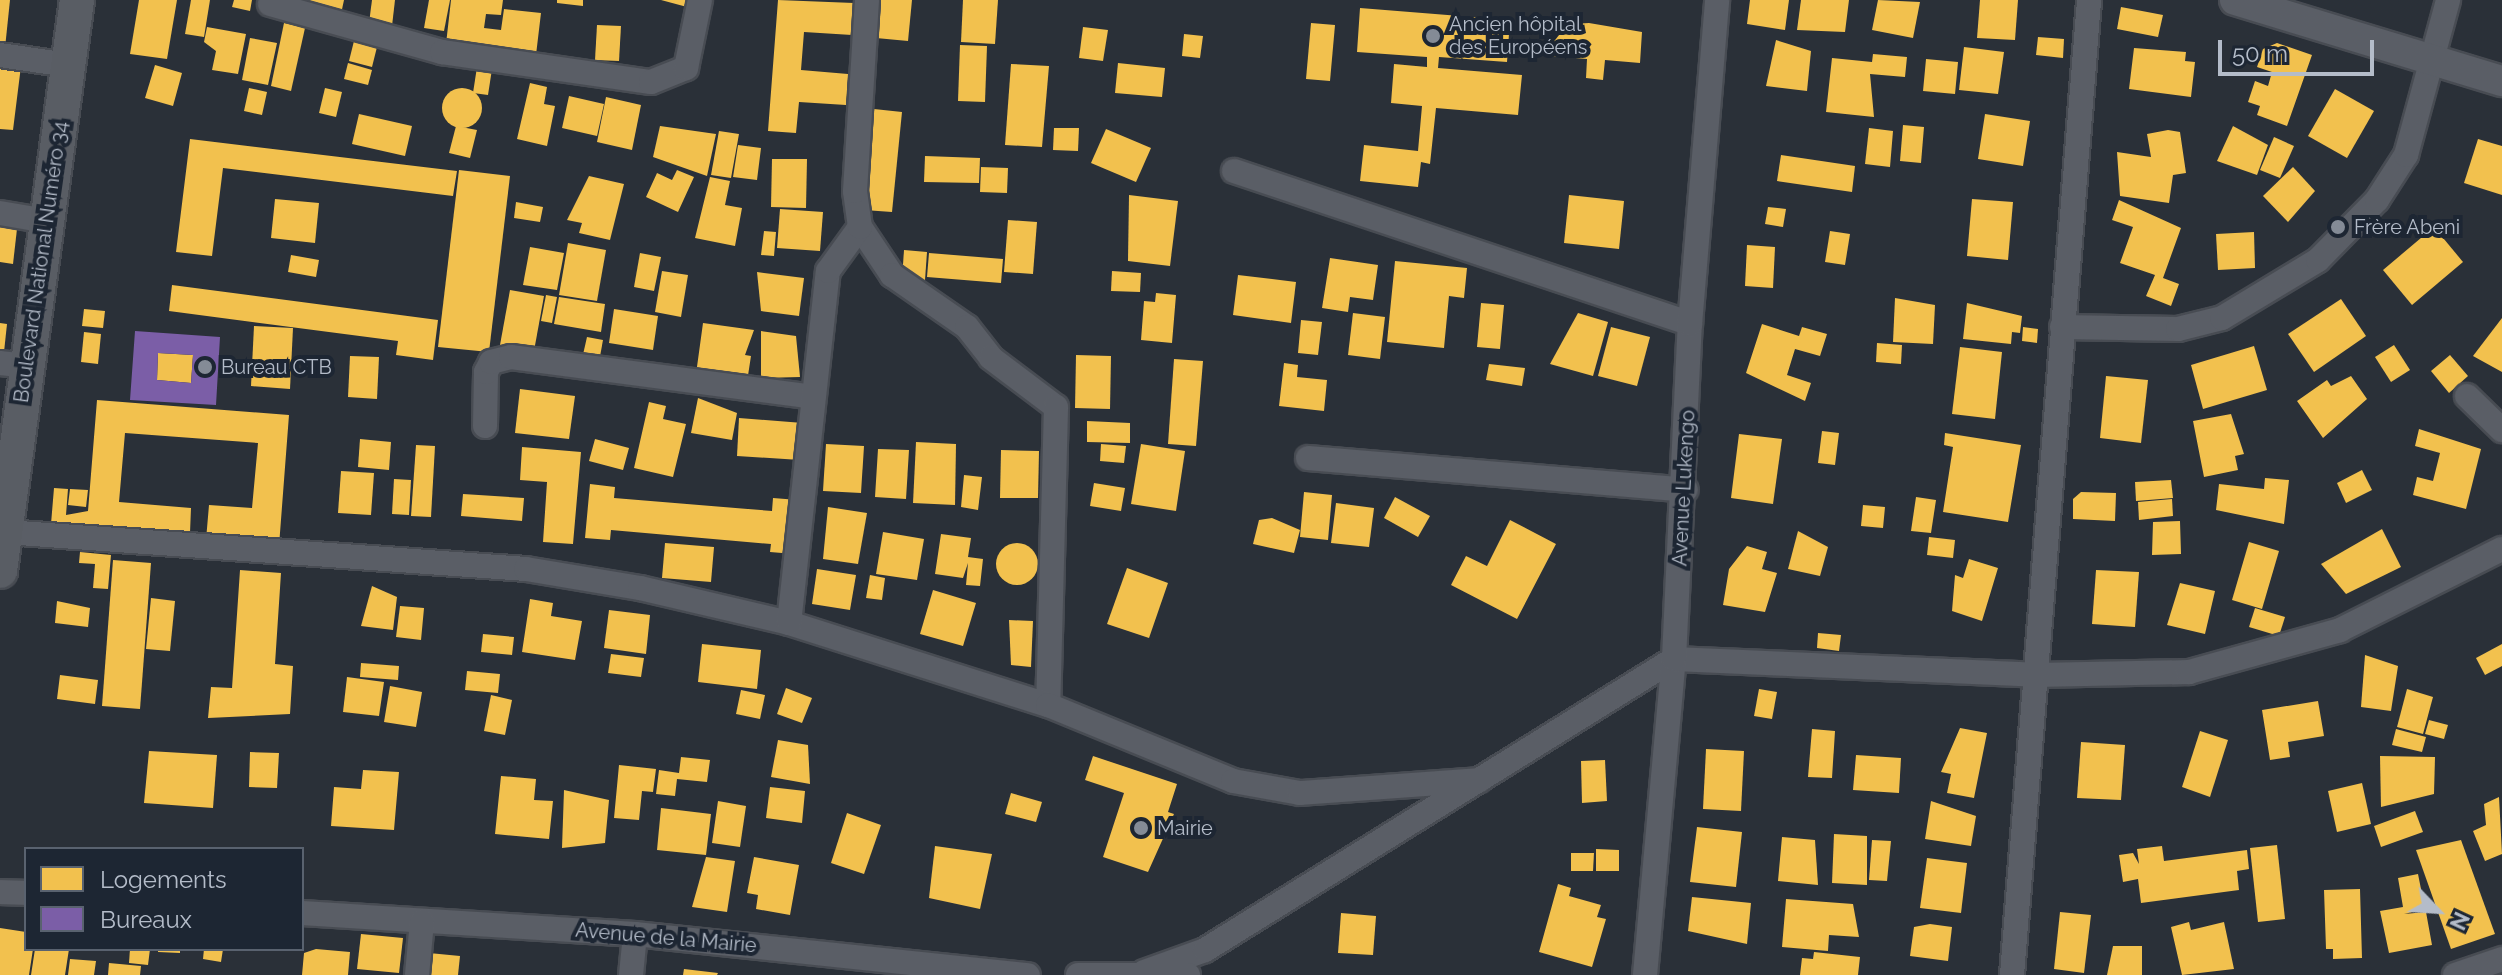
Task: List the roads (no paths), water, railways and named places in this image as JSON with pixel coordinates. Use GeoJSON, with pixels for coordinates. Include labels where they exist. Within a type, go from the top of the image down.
{"type":"FeatureCollection","features":[{"type":"Feature","properties":{"kind":"main road","name":"Boulevard National Numéro 34"},"geometry":{"type":"LineString","coordinates":[[0,571],[14,364],[47,221],[77,0]]}},
{"type":"Feature","properties":{"kind":"street"},"geometry":{"type":"LineString","coordinates":[[270,4],[442,52],[651,82],[686,68],[700,0]]}},
{"type":"Feature","properties":{"kind":"street"},"geometry":{"type":"LineString","coordinates":[[867,0],[855,191],[860,227],[892,275],[967,327],[991,358],[1056,407],[1048,705]]}},
{"type":"Feature","properties":{"kind":"street","name":"Avenue Lukengo"},"geometry":{"type":"LineString","coordinates":[[1645,975],[1674,659],[1686,490],[1690,324],[1717,0]]}},
{"type":"Feature","properties":{"kind":"street"},"geometry":{"type":"LineString","coordinates":[[2012,975],[2089,0]]}},
{"type":"Feature","properties":{"kind":"street"},"geometry":{"type":"LineString","coordinates":[[2235,0],[2502,81]]}},
{"type":"Feature","properties":{"kind":"street"},"geometry":{"type":"LineString","coordinates":[[2062,327],[2123,334],[2193,326],[2276,290],[2318,260],[2377,200],[2406,155],[2429,60],[2448,0]]}},
{"type":"Feature","properties":{"kind":"street"},"geometry":{"type":"LineString","coordinates":[[0,55],[68,65]]}},
{"type":"Feature","properties":{"kind":"street"},"geometry":{"type":"LineString","coordinates":[[1234,171],[1690,324]]}},
{"type":"Feature","properties":{"kind":"street"},"geometry":{"type":"LineString","coordinates":[[0,213],[47,221]]}},
{"type":"Feature","properties":{"kind":"street"},"geometry":{"type":"LineString","coordinates":[[789,623],[809,396],[828,271],[860,227]]}},
{"type":"Feature","properties":{"kind":"street"},"geometry":{"type":"LineString","coordinates":[[485,426],[486,372],[491,362],[511,357],[809,396]]}},
{"type":"Feature","properties":{"kind":"street"},"geometry":{"type":"LineString","coordinates":[[2467,396],[2502,430]]}},
{"type":"Feature","properties":{"kind":"street"},"geometry":{"type":"LineString","coordinates":[[1308,458],[1686,490]]}},
{"type":"Feature","properties":{"kind":"street"},"geometry":{"type":"LineString","coordinates":[[5,532],[526,569],[789,623],[1048,705],[1233,781],[1300,793],[1480,780]]}},
{"type":"Feature","properties":{"kind":"street"},"geometry":{"type":"LineString","coordinates":[[1144,972],[1205,950],[1674,659],[2036,675],[2189,672],[2265,655],[2340,630],[2502,549]]}},
{"type":"Feature","properties":{"kind":"street"},"geometry":{"type":"LineString","coordinates":[[0,892],[24,893]]}},
{"type":"Feature","properties":{"kind":"street","name":"Avenue de la Mairie"},"geometry":{"type":"LineString","coordinates":[[304,913],[635,934],[849,964],[1028,975]]}},
{"type":"Feature","properties":{"kind":"street"},"geometry":{"type":"LineString","coordinates":[[417,975],[422,921]]}},
{"type":"Feature","properties":{"kind":"street"},"geometry":{"type":"LineString","coordinates":[[631,975],[635,934]]}},
{"type":"Feature","properties":{"kind":"street"},"geometry":{"type":"LineString","coordinates":[[2455,975],[2502,959]]}},
{"type":"Feature","properties":{"kind":"street"},"geometry":{"type":"LineString","coordinates":[[1078,975],[1144,972],[1188,975]]}},
{"type":"Feature","properties":{"kind":"place","name":"Ancien hôpital des Européens"},"geometry":{"type":"Point","coordinates":[1433,36]}},
{"type":"Feature","properties":{"kind":"place","name":"Frère Abeni"},"geometry":{"type":"Point","coordinates":[2338,227]}},
{"type":"Feature","properties":{"kind":"place","name":"Bureau CTB"},"geometry":{"type":"Point","coordinates":[205,367]}},
{"type":"Feature","properties":{"kind":"place","name":"Mairie"},"geometry":{"type":"Point","coordinates":[1141,828]}}]}
